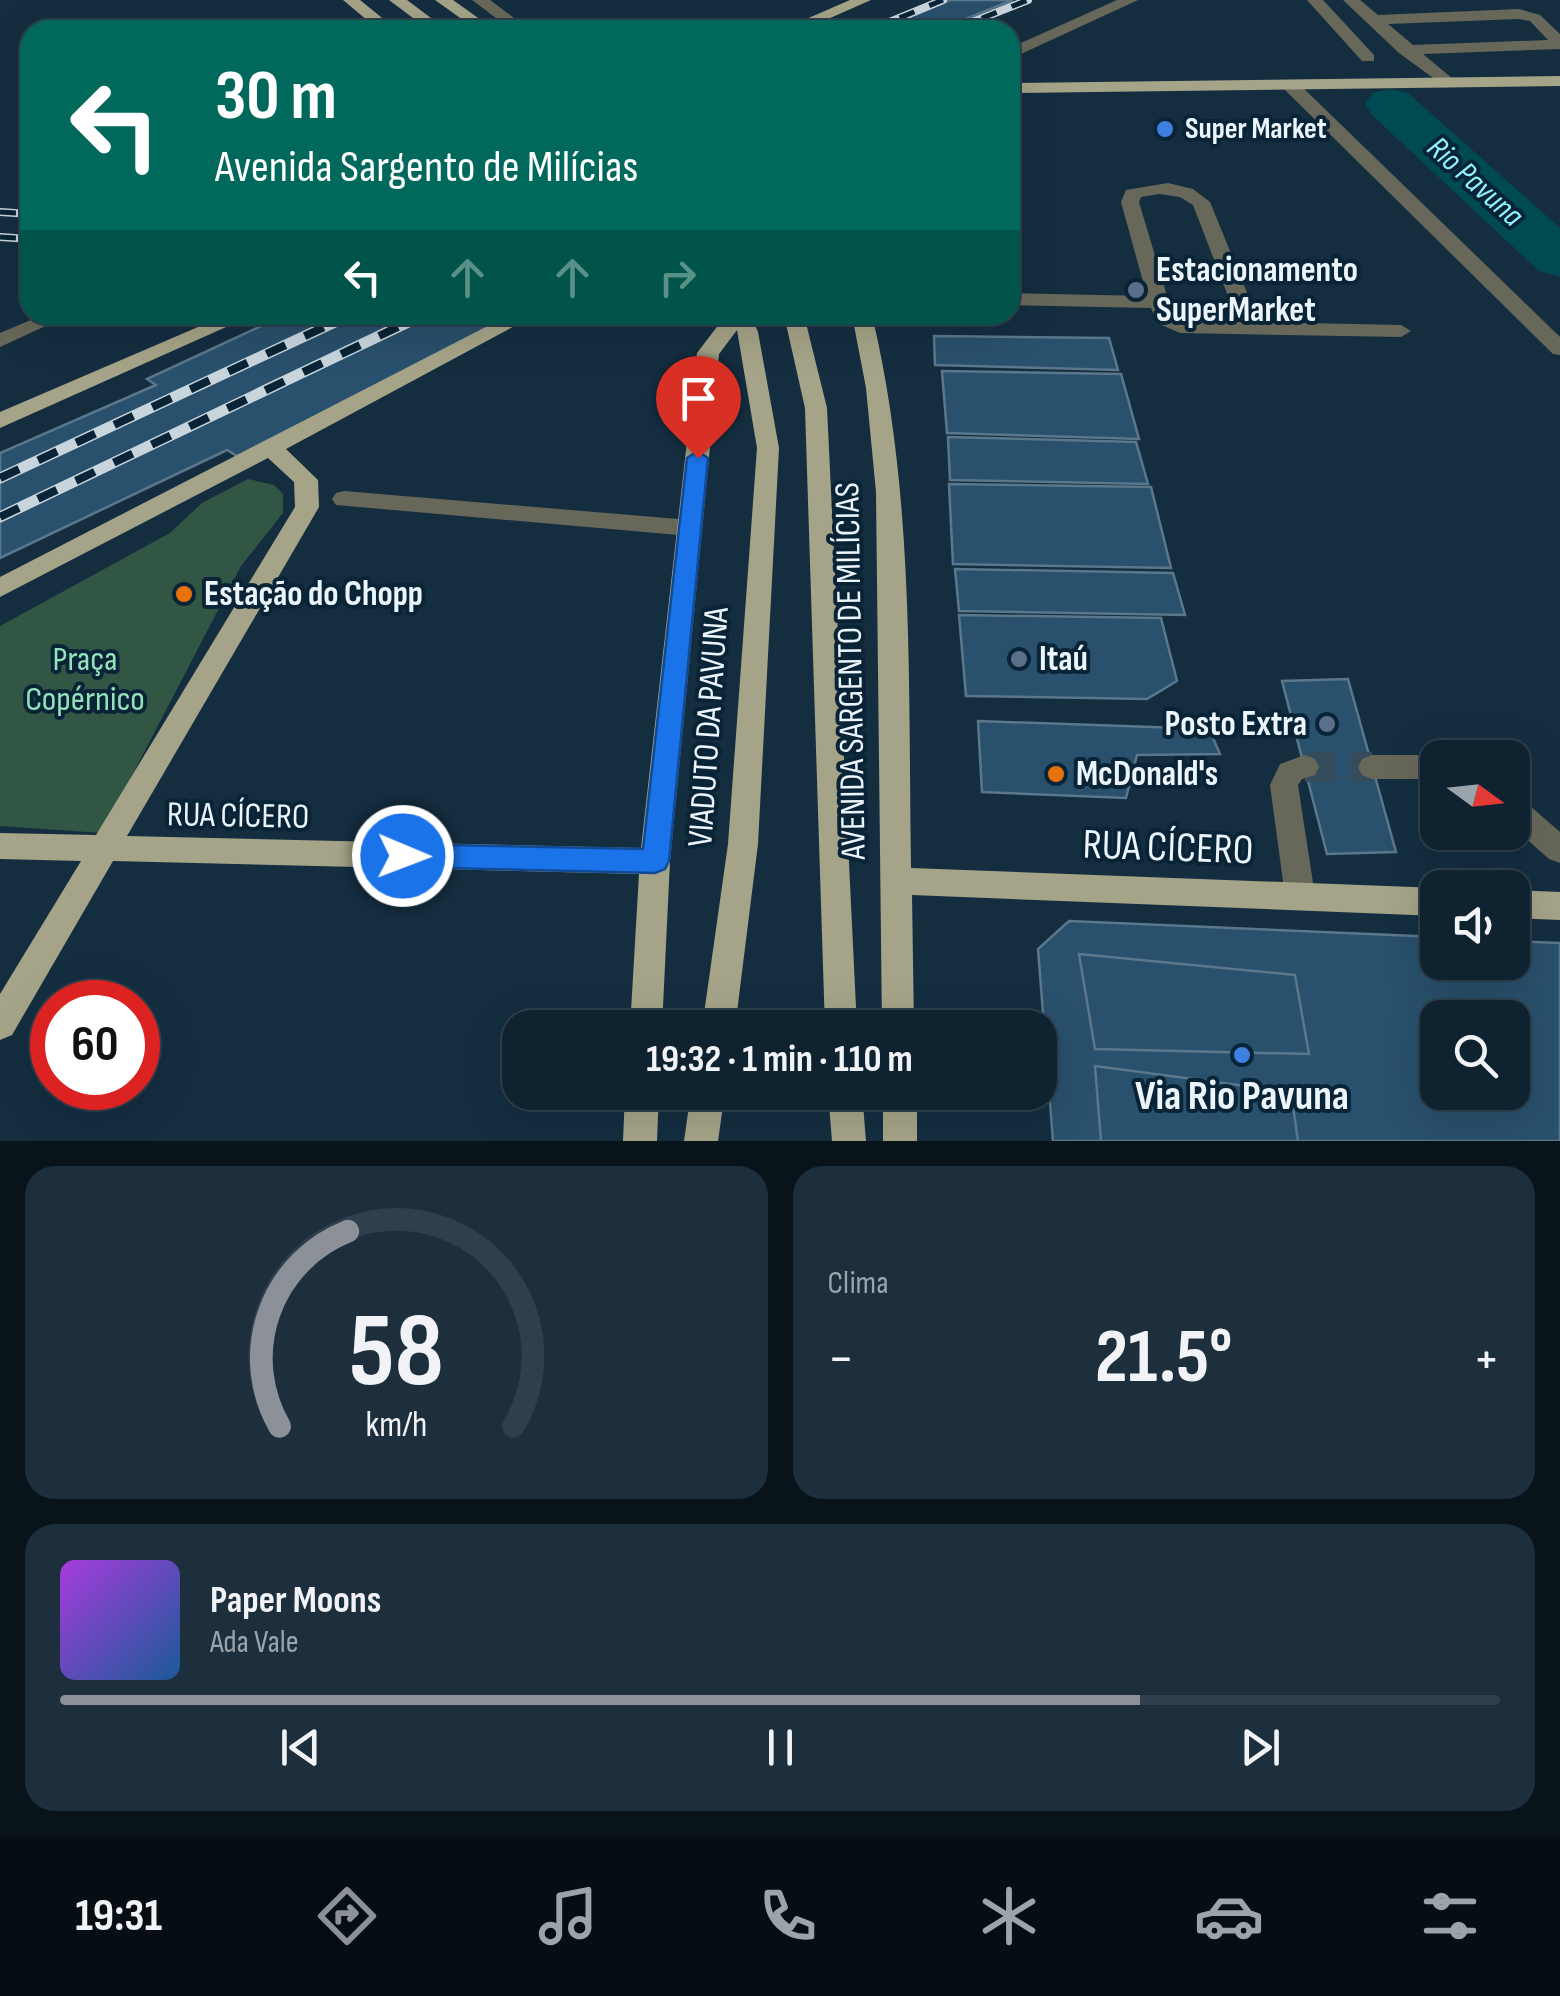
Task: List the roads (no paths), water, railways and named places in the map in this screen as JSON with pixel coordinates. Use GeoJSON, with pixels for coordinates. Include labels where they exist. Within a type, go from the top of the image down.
{"type":"FeatureCollection","features":[{"type":"Feature","properties":{"kind":"main road"},"geometry":{"type":"LineString","coordinates":[[351,0],[377,20]]}},
{"type":"Feature","properties":{"kind":"main road"},"geometry":{"type":"LineString","coordinates":[[397,0],[425,20]]}},
{"type":"Feature","properties":{"kind":"main road"},"geometry":{"type":"LineString","coordinates":[[443,0],[472,20]]}},
{"type":"Feature","properties":{"kind":"main road"},"geometry":{"type":"LineString","coordinates":[[814,20],[863,0]]}},
{"type":"Feature","properties":{"kind":"main road"},"geometry":{"type":"LineString","coordinates":[[1020,88],[1560,80]]}},
{"type":"Feature","properties":{"kind":"main road"},"geometry":{"type":"LineString","coordinates":[[0,421],[220,325]]}},
{"type":"Feature","properties":{"kind":"main road"},"geometry":{"type":"LineString","coordinates":[[0,588],[507,325]]}},
{"type":"Feature","properties":{"kind":"main road"},"geometry":{"type":"LineString","coordinates":[[647,1010],[655,861],[708,353],[731,325]]}},
{"type":"Feature","properties":{"kind":"main road","name":"VIADUTO DA PAVUNA"},"geometry":{"type":"LineString","coordinates":[[720,1010],[743,844],[768,448],[763,404],[744,325]]}},
{"type":"Feature","properties":{"kind":"main road"},"geometry":{"type":"LineString","coordinates":[[796,325],[816,408],[840,1010]]}},
{"type":"Feature","properties":{"kind":"main road","name":"AVENIDA SARGENTO DE MILÍCIAS"},"geometry":{"type":"LineString","coordinates":[[864,325],[879,383],[887,458],[898,1010]]}},
{"type":"Feature","properties":{"kind":"main road"},"geometry":{"type":"LineString","coordinates":[[0,1024],[307,507],[306,480],[270,448]]}},
{"type":"Feature","properties":{"kind":"main road","name":"RUA CÍCERO"},"geometry":{"type":"LineString","coordinates":[[0,846],[655,861]]}},
{"type":"Feature","properties":{"kind":"main road","name":"RUA CÍCERO"},"geometry":{"type":"LineString","coordinates":[[895,881],[1420,901]]}},
{"type":"Feature","properties":{"kind":"main road"},"geometry":{"type":"LineString","coordinates":[[1530,905],[1560,906]]}},
{"type":"Feature","properties":{"kind":"main road"},"geometry":{"type":"LineString","coordinates":[[640,1141],[641,1110]]}},
{"type":"Feature","properties":{"kind":"main road"},"geometry":{"type":"LineString","coordinates":[[702,1141],[706,1110]]}},
{"type":"Feature","properties":{"kind":"main road"},"geometry":{"type":"LineString","coordinates":[[846,1110],[849,1141]]}},
{"type":"Feature","properties":{"kind":"main road"},"geometry":{"type":"LineString","coordinates":[[900,1110],[900,1141]]}},
{"type":"Feature","properties":{"kind":"street"},"geometry":{"type":"LineString","coordinates":[[480,0],[508,20]]}},
{"type":"Feature","properties":{"kind":"street"},"geometry":{"type":"LineString","coordinates":[[1020,50],[1130,0]]}},
{"type":"Feature","properties":{"kind":"street"},"geometry":{"type":"LineString","coordinates":[[1315,0],[1368,58]]}},
{"type":"Feature","properties":{"kind":"street"},"geometry":{"type":"LineString","coordinates":[[1350,0],[1376,20],[1439,83]]}},
{"type":"Feature","properties":{"kind":"street"},"geometry":{"type":"LineString","coordinates":[[1376,20],[1519,14],[1535,18],[1560,43]]}},
{"type":"Feature","properties":{"kind":"street"},"geometry":{"type":"LineString","coordinates":[[1405,50],[1560,43]]}},
{"type":"Feature","properties":{"kind":"street"},"geometry":{"type":"LineString","coordinates":[[1290,85],[1560,349]]}},
{"type":"Feature","properties":{"kind":"street"},"geometry":{"type":"LineString","coordinates":[[1251,328],[1200,202],[1193,194],[1145,189],[1133,194],[1130,202],[1164,319],[1180,327],[1401,331]]}},
{"type":"Feature","properties":{"kind":"street"},"geometry":{"type":"LineString","coordinates":[[1020,302],[1159,302]]}},
{"type":"Feature","properties":{"kind":"street"},"geometry":{"type":"LineString","coordinates":[[0,341],[35,325]]}},
{"type":"Feature","properties":{"kind":"street"},"geometry":{"type":"LineString","coordinates":[[344,499],[690,528]]}},
{"type":"Feature","properties":{"kind":"street"},"geometry":{"type":"LineString","coordinates":[[1372,767],[1420,767]]}},
{"type":"Feature","properties":{"kind":"street"},"geometry":{"type":"LineString","coordinates":[[1300,896],[1284,785],[1293,768],[1305,768]]}},
{"type":"Feature","properties":{"kind":"street"},"geometry":{"type":"LineString","coordinates":[[1530,824],[1560,850]]}},
{"type":"Feature","properties":{"kind":"waterway","name":"Rio Pavuna"},"geometry":{"type":"LineString","coordinates":[[1390,104],[1560,259]]}},
{"type":"Feature","properties":{"kind":"tunnel"},"geometry":{"type":"LineString","coordinates":[[1305,767],[1372,767]]}},
{"type":"Feature","properties":{"kind":"railway"},"geometry":{"type":"LineString","coordinates":[[894,20],[943,0]]}},
{"type":"Feature","properties":{"kind":"railway"},"geometry":{"type":"LineString","coordinates":[[977,20],[1028,0]]}},
{"type":"Feature","properties":{"kind":"railway"},"geometry":{"type":"LineString","coordinates":[[0,212],[20,213]]}},
{"type":"Feature","properties":{"kind":"railway"},"geometry":{"type":"LineString","coordinates":[[0,237],[20,238]]}},
{"type":"Feature","properties":{"kind":"railway"},"geometry":{"type":"LineString","coordinates":[[0,478],[329,325]]}},
{"type":"Feature","properties":{"kind":"railway"},"geometry":{"type":"LineString","coordinates":[[0,517],[402,325]]}},
{"type":"Feature","properties":{"kind":"place","name":"Super Market"},"geometry":{"type":"Point","coordinates":[1165,129]}},
{"type":"Feature","properties":{"kind":"place","name":"Estacionamento SuperMarket"},"geometry":{"type":"Point","coordinates":[1136,290]}},
{"type":"Feature","properties":{"kind":"place","name":"Estação do Chopp"},"geometry":{"type":"Point","coordinates":[184,594]}},
{"type":"Feature","properties":{"kind":"place","name":"Itaú"},"geometry":{"type":"Point","coordinates":[1019,659]}},
{"type":"Feature","properties":{"kind":"place","name":"Posto Extra"},"geometry":{"type":"Point","coordinates":[1327,724]}},
{"type":"Feature","properties":{"kind":"place","name":"McDonald's"},"geometry":{"type":"Point","coordinates":[1056,774]}},
{"type":"Feature","properties":{"kind":"place","name":"Via Rio Pavuna"},"geometry":{"type":"Point","coordinates":[1242,1055]}},
{"type":"Feature","properties":{"kind":"park label","name":"Praça Copérnico"},"geometry":{"type":"Point","coordinates":[85,679]}}]}
